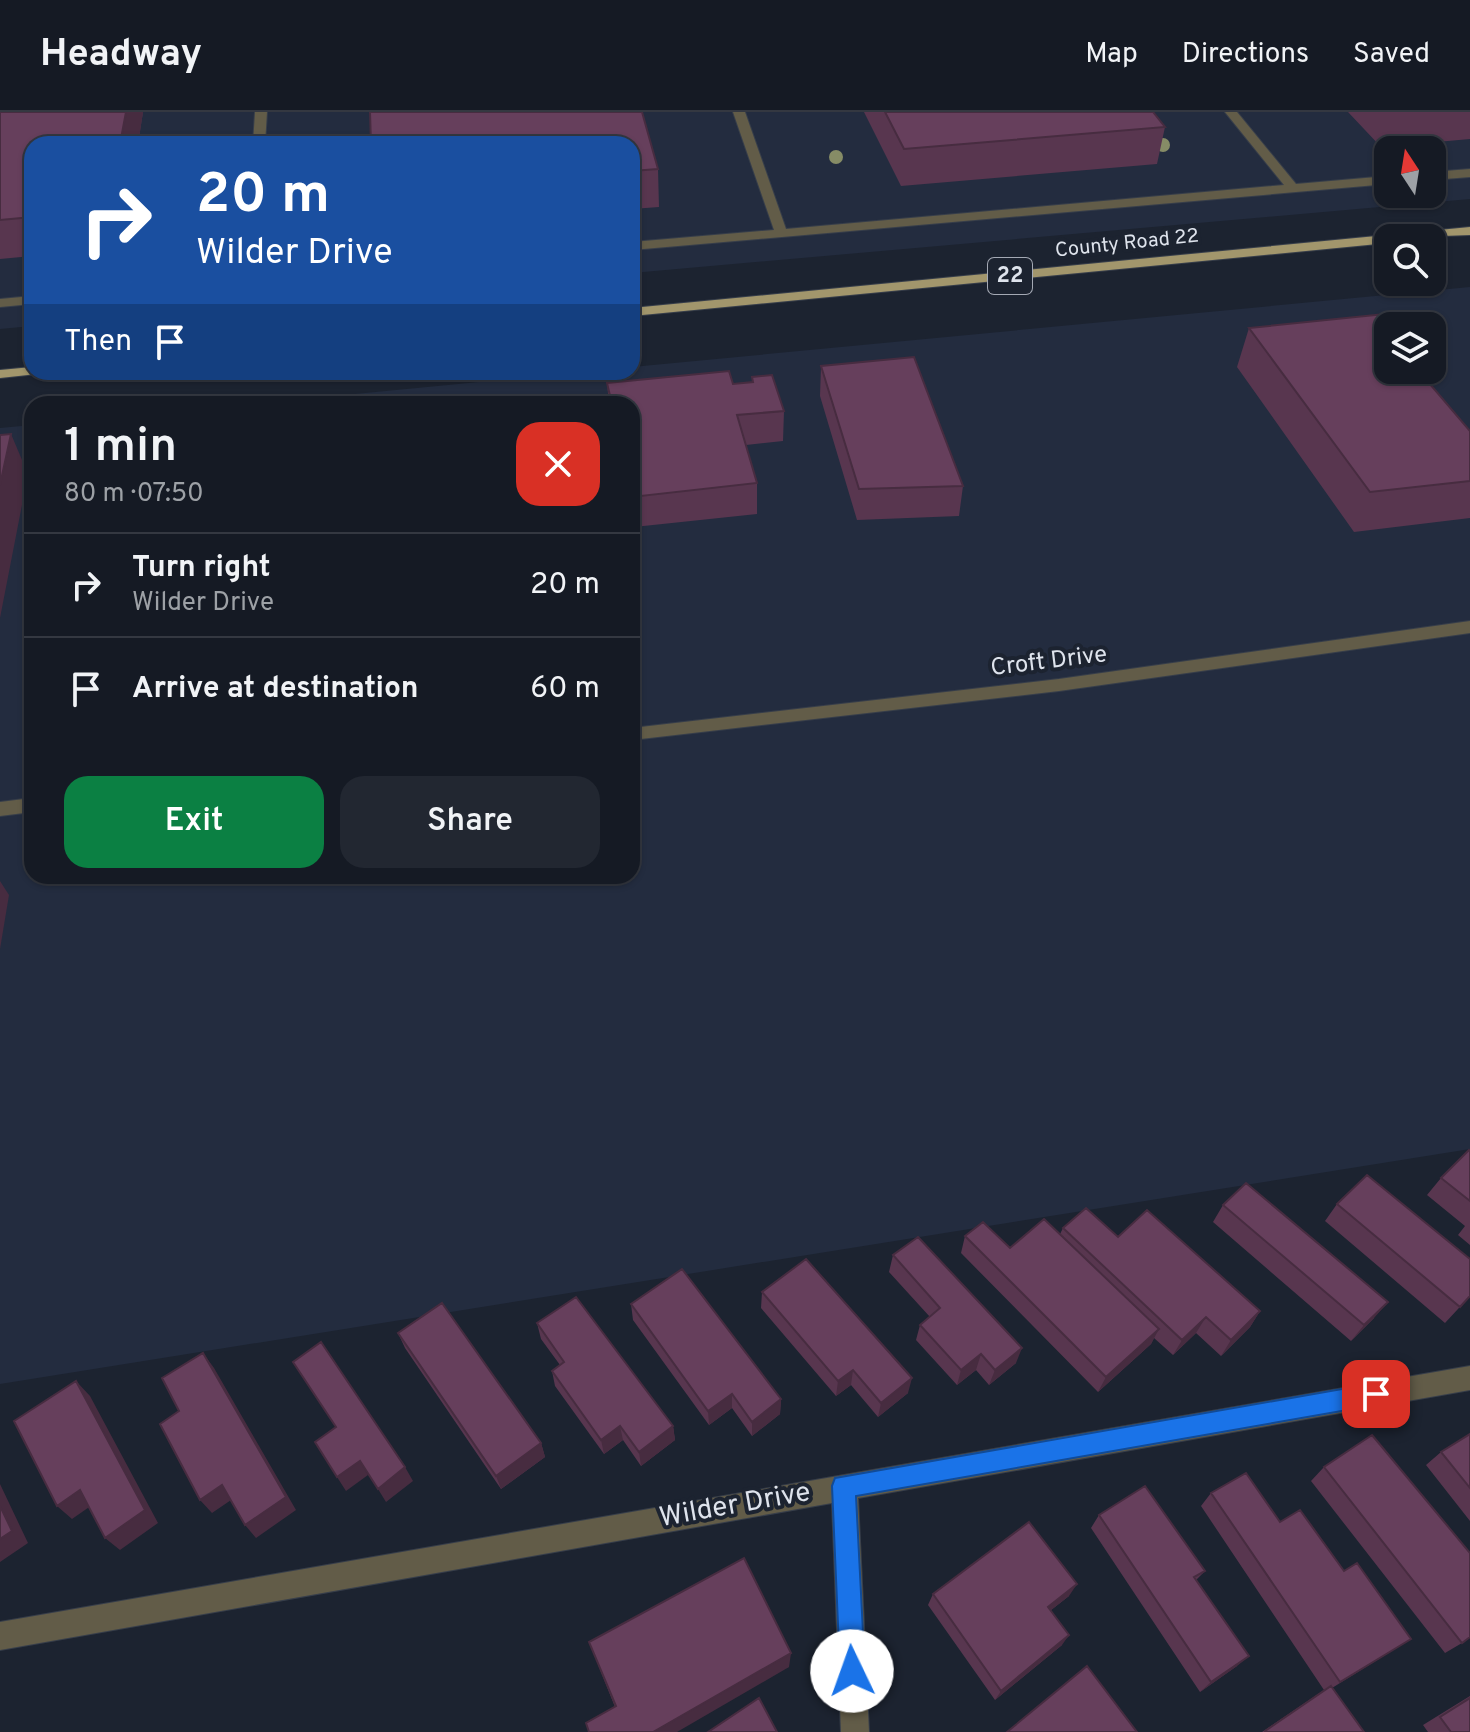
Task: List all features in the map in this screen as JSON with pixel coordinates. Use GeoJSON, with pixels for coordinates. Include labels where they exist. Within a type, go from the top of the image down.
{"type":"FeatureCollection","features":[{"type":"Feature","properties":{"kind":"main road"},"geometry":{"type":"LineString","coordinates":[[1446,233],[1470,231]]}},
{"type":"Feature","properties":{"kind":"main road","name":"County Road 22"},"geometry":{"type":"LineString","coordinates":[[640,311],[1374,240]]}},
{"type":"Feature","properties":{"kind":"main road"},"geometry":{"type":"LineString","coordinates":[[0,374],[24,372]]}},
{"type":"Feature","properties":{"kind":"street"},"geometry":{"type":"LineString","coordinates":[[260,136],[261,112]]}},
{"type":"Feature","properties":{"kind":"street"},"geometry":{"type":"LineString","coordinates":[[739,112],[781,233]]}},
{"type":"Feature","properties":{"kind":"street"},"geometry":{"type":"LineString","coordinates":[[1231,112],[1293,188]]}},
{"type":"Feature","properties":{"kind":"street"},"geometry":{"type":"LineString","coordinates":[[1446,175],[1470,173]]}},
{"type":"Feature","properties":{"kind":"street"},"geometry":{"type":"LineString","coordinates":[[640,245],[1374,181]]}},
{"type":"Feature","properties":{"kind":"street"},"geometry":{"type":"LineString","coordinates":[[0,303],[24,301]]}},
{"type":"Feature","properties":{"kind":"street","name":"Croft Drive"},"geometry":{"type":"LineString","coordinates":[[640,733],[1059,685],[1470,627]]}},
{"type":"Feature","properties":{"kind":"street"},"geometry":{"type":"LineString","coordinates":[[0,809],[24,806]]}},
{"type":"Feature","properties":{"kind":"street","name":"Wilder Drive"},"geometry":{"type":"LineString","coordinates":[[0,1636],[1470,1378]]}},
{"type":"Feature","properties":{"kind":"street"},"geometry":{"type":"LineString","coordinates":[[844,1486],[855,1732]]}},
{"type":"Feature","properties":{"kind":"shaded area"},"geometry":{"type":"Polygon","coordinates":[[[0,112],[1470,112],[1470,199],[1446,201],[1446,136],[1374,136],[1374,207],[640,272],[640,136],[24,136],[24,327],[0,329],[0,112]]]}},
{"type":"Feature","properties":{"kind":"shaded area"},"geometry":{"type":"Polygon","coordinates":[[[1470,287],[1470,1149],[0,1384],[0,428],[24,426],[24,884],[640,884],[640,396],[334,396],[500,380],[640,380],[640,366],[1376,296],[1446,296],[1446,289],[1470,287]]]}},
{"type":"Feature","properties":{"kind":"building"},"geometry":{"type":"Polygon","coordinates":[[[0,112],[126,112],[122,136],[24,136],[24,218],[0,220],[0,112]]]}},
{"type":"Feature","properties":{"kind":"building"},"geometry":{"type":"Polygon","coordinates":[[[370,112],[642,112],[658,169],[640,170],[640,136],[371,136],[370,112]]]}},
{"type":"Feature","properties":{"kind":"building"},"geometry":{"type":"Polygon","coordinates":[[[885,112],[1153,112],[1165,127],[904,149],[885,112]]]}},
{"type":"Feature","properties":{"kind":"building"},"geometry":{"type":"Polygon","coordinates":[[[1374,315],[1374,384],[1430,384],[1470,431],[1470,481],[1370,492],[1249,328],[1374,315]]]}},
{"type":"Feature","properties":{"kind":"building"},"geometry":{"type":"Polygon","coordinates":[[[914,357],[963,486],[859,489],[821,366],[914,357]]]}},
{"type":"Feature","properties":{"kind":"building"},"geometry":{"type":"Polygon","coordinates":[[[729,371],[733,384],[753,382],[752,377],[772,375],[784,411],[737,415],[757,483],[640,496],[640,396],[610,396],[607,383],[729,371]]]}},
{"type":"Feature","properties":{"kind":"building"},"geometry":{"type":"Polygon","coordinates":[[[11,434],[0,485],[0,435],[11,434]]]}},
{"type":"Feature","properties":{"kind":"building"},"geometry":{"type":"Polygon","coordinates":[[[1470,1151],[1470,1201],[1441,1178],[1470,1151]]]}},
{"type":"Feature","properties":{"kind":"building"},"geometry":{"type":"Polygon","coordinates":[[[1367,1175],[1470,1259],[1470,1296],[1460,1307],[1337,1204],[1367,1175]]]}},
{"type":"Feature","properties":{"kind":"building"},"geometry":{"type":"Polygon","coordinates":[[[1246,1183],[1388,1302],[1364,1325],[1223,1205],[1246,1183]]]}},
{"type":"Feature","properties":{"kind":"building"},"geometry":{"type":"Polygon","coordinates":[[[1086,1208],[1118,1237],[1147,1210],[1260,1311],[1231,1340],[1206,1317],[1182,1340],[1063,1228],[1086,1208]]]}},
{"type":"Feature","properties":{"kind":"building"},"geometry":{"type":"Polygon","coordinates":[[[1044,1219],[1159,1329],[1106,1377],[965,1236],[983,1222],[1010,1248],[1044,1219]]]}},
{"type":"Feature","properties":{"kind":"building"},"geometry":{"type":"Polygon","coordinates":[[[918,1237],[1022,1348],[995,1370],[981,1354],[961,1370],[920,1325],[940,1308],[893,1255],[918,1237]]]}},
{"type":"Feature","properties":{"kind":"building"},"geometry":{"type":"Polygon","coordinates":[[[806,1259],[912,1378],[881,1403],[853,1370],[838,1381],[762,1292],[806,1259]]]}},
{"type":"Feature","properties":{"kind":"building"},"geometry":{"type":"Polygon","coordinates":[[[682,1269],[781,1399],[752,1422],[732,1394],[708,1411],[631,1304],[682,1269]]]}},
{"type":"Feature","properties":{"kind":"building"},"geometry":{"type":"Polygon","coordinates":[[[576,1297],[673,1426],[639,1452],[620,1426],[601,1440],[552,1371],[564,1362],[537,1323],[576,1297]]]}},
{"type":"Feature","properties":{"kind":"building"},"geometry":{"type":"Polygon","coordinates":[[[442,1303],[541,1443],[496,1476],[398,1333],[442,1303]]]}},
{"type":"Feature","properties":{"kind":"building"},"geometry":{"type":"Polygon","coordinates":[[[321,1342],[405,1467],[378,1489],[360,1461],[337,1477],[315,1442],[336,1427],[293,1362],[321,1342]]]}},
{"type":"Feature","properties":{"kind":"building"},"geometry":{"type":"Polygon","coordinates":[[[203,1353],[286,1497],[245,1525],[222,1485],[200,1500],[160,1424],[179,1411],[162,1378],[203,1353]]]}},
{"type":"Feature","properties":{"kind":"building"},"geometry":{"type":"Polygon","coordinates":[[[76,1381],[145,1510],[105,1538],[80,1490],[57,1506],[14,1421],[76,1381]]]}},
{"type":"Feature","properties":{"kind":"building"},"geometry":{"type":"Polygon","coordinates":[[[1470,1434],[1470,1488],[1441,1452],[1470,1434]]]}},
{"type":"Feature","properties":{"kind":"building"},"geometry":{"type":"Polygon","coordinates":[[[1372,1435],[1470,1553],[1470,1637],[1462,1643],[1324,1467],[1372,1435]]]}},
{"type":"Feature","properties":{"kind":"building"},"geometry":{"type":"Polygon","coordinates":[[[1246,1473],[1280,1522],[1300,1510],[1344,1571],[1357,1563],[1411,1639],[1340,1682],[1211,1493],[1246,1473]]]}},
{"type":"Feature","properties":{"kind":"building"},"geometry":{"type":"Polygon","coordinates":[[[1145,1486],[1205,1571],[1194,1577],[1249,1656],[1211,1682],[1099,1515],[1145,1486]]]}},
{"type":"Feature","properties":{"kind":"building"},"geometry":{"type":"Polygon","coordinates":[[[0,1506],[12,1531],[0,1539],[0,1506]]]}},
{"type":"Feature","properties":{"kind":"building"},"geometry":{"type":"Polygon","coordinates":[[[1029,1522],[1077,1584],[1048,1607],[1069,1635],[1001,1691],[933,1594],[1029,1522]]]}},
{"type":"Feature","properties":{"kind":"building"},"geometry":{"type":"Polygon","coordinates":[[[744,1558],[791,1653],[653,1732],[589,1732],[586,1723],[616,1706],[589,1642],[744,1558]]]}},
{"type":"Feature","properties":{"kind":"building"},"geometry":{"type":"Polygon","coordinates":[[[1087,1666],[1137,1732],[1007,1732],[1087,1666]]]}},
{"type":"Feature","properties":{"kind":"building"},"geometry":{"type":"Polygon","coordinates":[[[1331,1686],[1364,1732],[1265,1732],[1265,1731],[1331,1686]]]}},
{"type":"Feature","properties":{"kind":"building"},"geometry":{"type":"Polygon","coordinates":[[[759,1698],[777,1732],[708,1732],[759,1698]]]}},
{"type":"Feature","properties":{"kind":"building"},"geometry":{"type":"Polygon","coordinates":[[[1470,1698],[1470,1732],[1451,1732],[1440,1717],[1470,1698]]]}},
{"type":"Feature","properties":{"kind":"route"},"geometry":{"type":"LineString","coordinates":[[852,1671],[844,1486],[1376,1394]]}}]}
